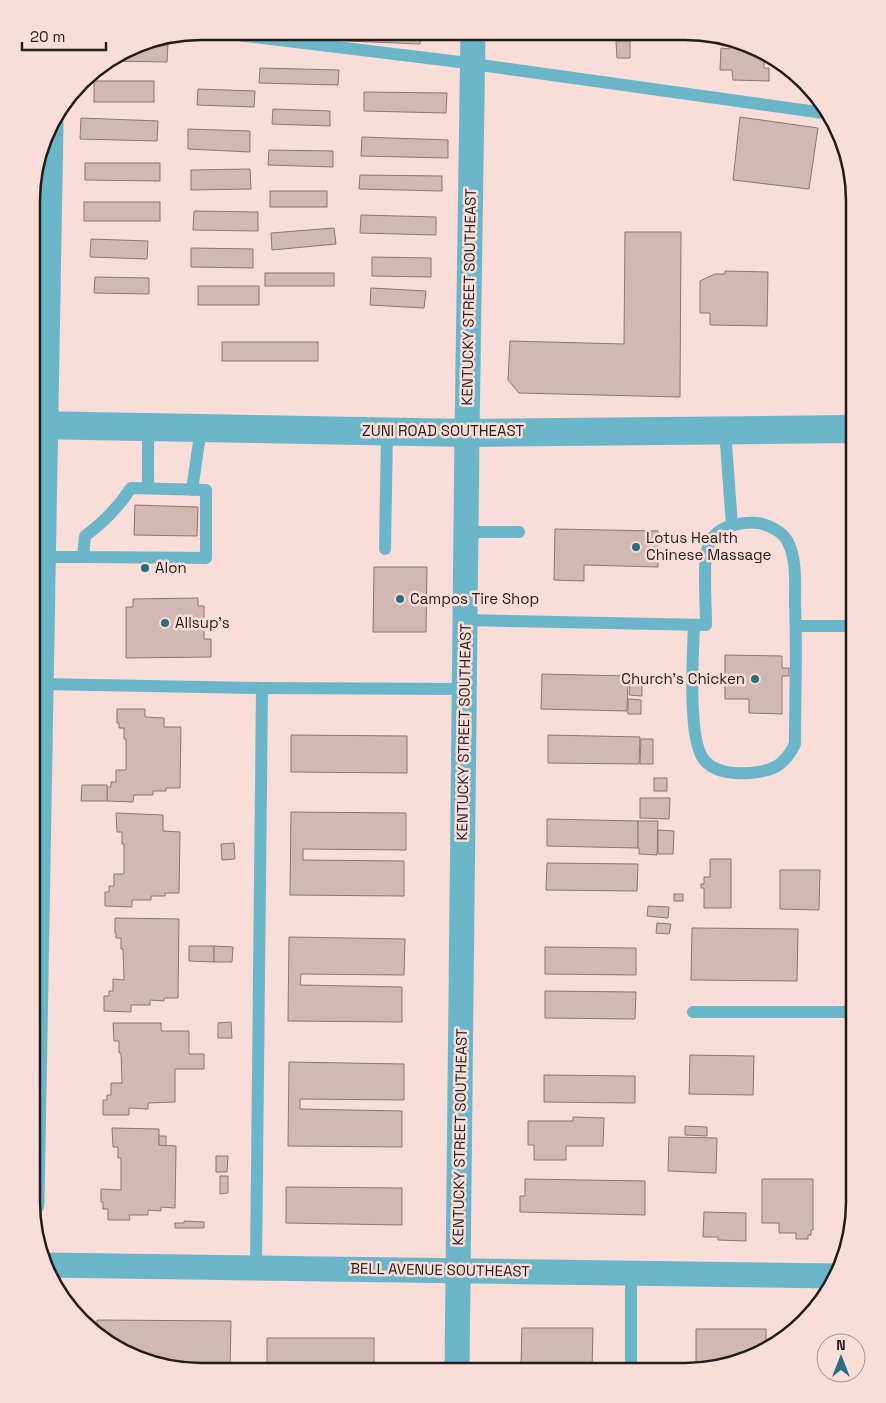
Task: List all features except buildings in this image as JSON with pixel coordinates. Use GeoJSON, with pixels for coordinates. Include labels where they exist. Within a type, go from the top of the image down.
{"type":"FeatureCollection","features":[{"type":"Feature","properties":{"kind":"street","name":"KENTUCKY STREET SOUTHEAST"},"geometry":{"type":"LineString","coordinates":[[457,1363],[473,40]]}},
{"type":"Feature","properties":{"kind":"street"},"geometry":{"type":"LineString","coordinates":[[40,400],[50,145]]}},
{"type":"Feature","properties":{"kind":"street","name":"ZUNI ROAD SOUTHEAST"},"geometry":{"type":"LineString","coordinates":[[40,425],[467,432],[846,430]]}},
{"type":"Feature","properties":{"kind":"street"},"geometry":{"type":"LineString","coordinates":[[40,458],[43,557],[40,684]]}},
{"type":"Feature","properties":{"kind":"street","name":"BELL AVENUE SOUTHEAST"},"geometry":{"type":"LineString","coordinates":[[53,1265],[827,1276]]}},
{"type":"Feature","properties":{"kind":"lane"},"geometry":{"type":"LineString","coordinates":[[279,40],[472,64],[818,111]]}},
{"type":"Feature","properties":{"kind":"lane"},"geometry":{"type":"LineString","coordinates":[[148,427],[148,488]]}},
{"type":"Feature","properties":{"kind":"lane"},"geometry":{"type":"LineString","coordinates":[[192,490],[201,428]]}},
{"type":"Feature","properties":{"kind":"lane"},"geometry":{"type":"LineString","coordinates":[[385,549],[386,431]]}},
{"type":"Feature","properties":{"kind":"lane"},"geometry":{"type":"LineString","coordinates":[[725,431],[732,525]]}},
{"type":"Feature","properties":{"kind":"lane"},"geometry":{"type":"LineString","coordinates":[[43,557],[206,558],[206,490],[131,488],[120,505],[99,526],[85,536],[83,557]]}},
{"type":"Feature","properties":{"kind":"lane"},"geometry":{"type":"LineString","coordinates":[[465,620],[706,625],[705,559],[707,548],[712,538],[719,531],[732,525],[757,523],[770,526],[788,542],[794,569],[796,626],[794,744],[789,756],[780,765],[758,772],[724,772],[712,767],[705,761],[698,750],[694,721],[694,625]]}},
{"type":"Feature","properties":{"kind":"lane"},"geometry":{"type":"LineString","coordinates":[[466,532],[519,532]]}},
{"type":"Feature","properties":{"kind":"lane"},"geometry":{"type":"LineString","coordinates":[[796,626],[846,626]]}},
{"type":"Feature","properties":{"kind":"lane"},"geometry":{"type":"LineString","coordinates":[[40,684],[464,689]]}},
{"type":"Feature","properties":{"kind":"lane"},"geometry":{"type":"LineString","coordinates":[[256,1267],[262,688]]}},
{"type":"Feature","properties":{"kind":"lane"},"geometry":{"type":"LineString","coordinates":[[694,1012],[846,1012]]}},
{"type":"Feature","properties":{"kind":"lane"},"geometry":{"type":"LineString","coordinates":[[631,1363],[632,1273]]}},
{"type":"Feature","properties":{"kind":"place","name":"Lotus Health Chinese Massage"},"geometry":{"type":"Point","coordinates":[636,547]}},
{"type":"Feature","properties":{"kind":"place","name":"Alon"},"geometry":{"type":"Point","coordinates":[145,568]}},
{"type":"Feature","properties":{"kind":"place","name":"Campos Tire Shop"},"geometry":{"type":"Point","coordinates":[400,599]}},
{"type":"Feature","properties":{"kind":"place","name":"Allsup's"},"geometry":{"type":"Point","coordinates":[165,623]}},
{"type":"Feature","properties":{"kind":"place","name":"Church's Chicken"},"geometry":{"type":"Point","coordinates":[755,679]}}]}
